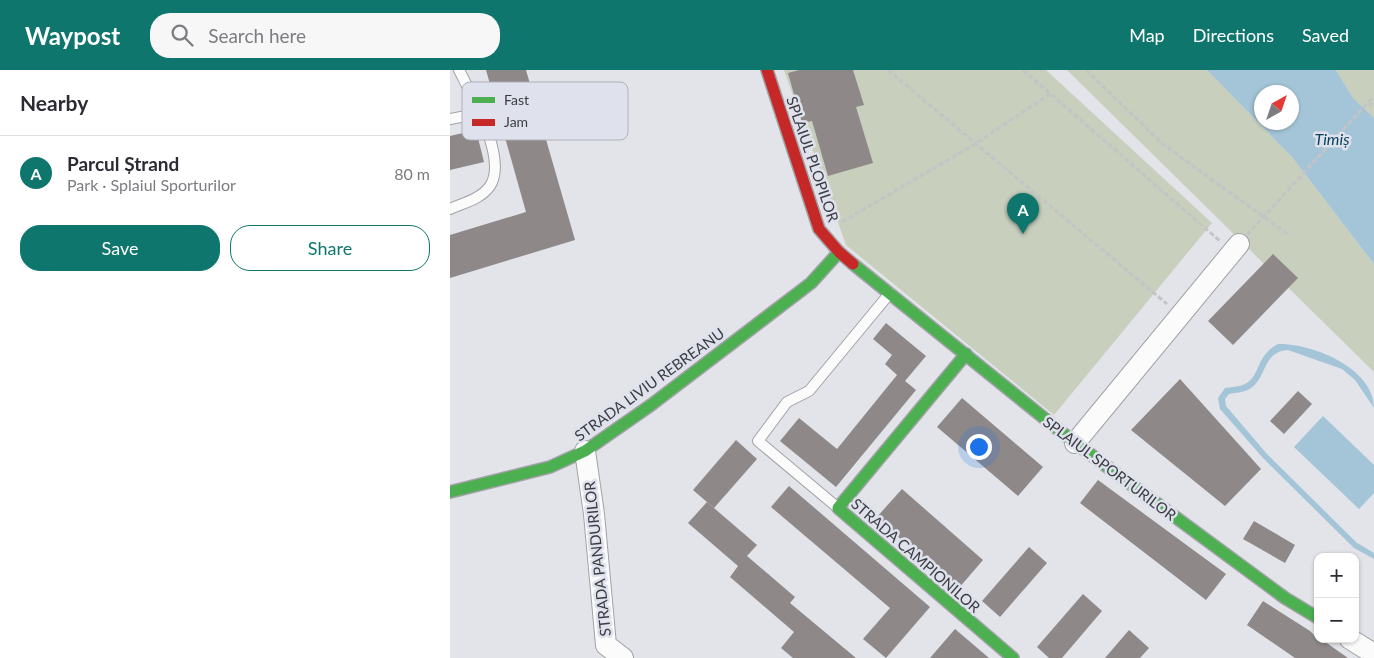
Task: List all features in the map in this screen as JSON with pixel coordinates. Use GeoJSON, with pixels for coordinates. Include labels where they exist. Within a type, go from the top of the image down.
{"type":"FeatureCollection","features":[{"type":"Feature","properties":{"kind":"street","name":"SPLAIUL PLOPILOR"},"geometry":{"type":"LineString","coordinates":[[767,70],[819,229],[839,252]]}},
{"type":"Feature","properties":{"kind":"street"},"geometry":{"type":"LineString","coordinates":[[1075,444],[1239,243]]}},
{"type":"Feature","properties":{"kind":"street","name":"SPLAIUL SPORTURILOR"},"geometry":{"type":"LineString","coordinates":[[839,252],[1075,444],[1285,598],[1314,616]]}},
{"type":"Feature","properties":{"kind":"street","name":"STRADA LIVIU REBREANU"},"geometry":{"type":"LineString","coordinates":[[450,492],[550,467],[585,451],[651,404],[811,283],[839,252]]}},
{"type":"Feature","properties":{"kind":"street","name":"STRADA CAMPIONILOR"},"geometry":{"type":"LineString","coordinates":[[966,354],[838,508],[1013,658]]}},
{"type":"Feature","properties":{"kind":"street","name":"STRADA PANDURILOR"},"geometry":{"type":"LineString","coordinates":[[585,451],[594,514],[606,652],[623,658]]}},
{"type":"Feature","properties":{"kind":"street"},"geometry":{"type":"LineString","coordinates":[[1356,643],[1374,654]]}},
{"type":"Feature","properties":{"kind":"lane"},"geometry":{"type":"LineString","coordinates":[[459,70],[465,82]]}},
{"type":"Feature","properties":{"kind":"lane"},"geometry":{"type":"LineString","coordinates":[[450,209],[480,196],[489,187],[495,176],[494,157],[489,140]]}},
{"type":"Feature","properties":{"kind":"lane"},"geometry":{"type":"LineString","coordinates":[[838,508],[758,441],[787,402],[809,392],[891,293]]}},
{"type":"Feature","properties":{"kind":"path"},"geometry":{"type":"LineString","coordinates":[[888,70],[1181,315]]}},
{"type":"Feature","properties":{"kind":"path"},"geometry":{"type":"LineString","coordinates":[[1023,70],[1050,94],[1239,243],[1374,96]]}},
{"type":"Feature","properties":{"kind":"path"},"geometry":{"type":"LineString","coordinates":[[1086,70],[1164,145],[1289,235]]}},
{"type":"Feature","properties":{"kind":"path"},"geometry":{"type":"LineString","coordinates":[[837,225],[975,144],[1050,94]]}},
{"type":"Feature","properties":{"kind":"path"},"geometry":{"type":"LineString","coordinates":[[1369,106],[1374,101]]}},
{"type":"Feature","properties":{"kind":"green space"},"geometry":{"type":"Polygon","coordinates":[[[784,70],[1046,70],[1212,223],[1054,415],[846,245],[784,70]]]}},
{"type":"Feature","properties":{"kind":"green space"},"geometry":{"type":"Polygon","coordinates":[[[1067,70],[1207,70],[1254,118],[1254,130],[1266,130],[1292,157],[1374,264],[1374,372],[1067,70]]]}},
{"type":"Feature","properties":{"kind":"green space"},"geometry":{"type":"Polygon","coordinates":[[[1336,70],[1374,70],[1374,118],[1353,98],[1336,70]]]}},
{"type":"Feature","properties":{"kind":"water","name":"Timiș"},"geometry":{"type":"Polygon","coordinates":[[[1207,70],[1336,70],[1353,98],[1374,118],[1374,264],[1292,157],[1266,130],[1299,130],[1299,85],[1254,85],[1254,118],[1207,70]]]}},
{"type":"Feature","properties":{"kind":"water"},"geometry":{"type":"Polygon","coordinates":[[[1278,344],[1307,348],[1323,353],[1353,370],[1364,381],[1371,394],[1374,408],[1355,380],[1342,369],[1288,350],[1273,356],[1259,379],[1248,390],[1229,394],[1225,399],[1226,406],[1267,454],[1357,543],[1374,553],[1374,559],[1354,548],[1263,458],[1220,409],[1218,398],[1225,388],[1240,386],[1250,380],[1265,354],[1278,344]]]}},
{"type":"Feature","properties":{"kind":"water"},"geometry":{"type":"Polygon","coordinates":[[[1323,416],[1374,465],[1374,493],[1359,509],[1294,447],[1323,416]]]}},
{"type":"Feature","properties":{"kind":"building"},"geometry":{"type":"Polygon","coordinates":[[[486,70],[526,70],[529,82],[489,82],[486,70]]]}},
{"type":"Feature","properties":{"kind":"building"},"geometry":{"type":"Polygon","coordinates":[[[799,70],[853,70],[864,105],[856,107],[873,163],[828,176],[812,121],[802,123],[788,73],[799,70]]]}},
{"type":"Feature","properties":{"kind":"building"},"geometry":{"type":"Polygon","coordinates":[[[462,133],[462,140],[478,140],[484,162],[450,170],[450,136],[462,133]]]}},
{"type":"Feature","properties":{"kind":"building"},"geometry":{"type":"Polygon","coordinates":[[[506,140],[546,140],[575,240],[450,278],[450,235],[526,212],[506,140]]]}},
{"type":"Feature","properties":{"kind":"building"},"geometry":{"type":"Polygon","coordinates":[[[1273,254],[1298,278],[1233,345],[1208,321],[1273,254]]]}},
{"type":"Feature","properties":{"kind":"building"},"geometry":{"type":"Polygon","coordinates":[[[886,323],[926,356],[905,381],[916,390],[836,487],[780,441],[799,418],[837,449],[897,375],[885,364],[892,355],[873,339],[886,323]]]}},
{"type":"Feature","properties":{"kind":"building"},"geometry":{"type":"Polygon","coordinates":[[[1180,379],[1261,469],[1225,506],[1131,430],[1180,379]]]}},
{"type":"Feature","properties":{"kind":"building"},"geometry":{"type":"Polygon","coordinates":[[[1298,391],[1312,404],[1284,434],[1270,421],[1298,391]]]}},
{"type":"Feature","properties":{"kind":"building"},"geometry":{"type":"Polygon","coordinates":[[[962,398],[1043,467],[1018,496],[937,427],[962,398]]]}},
{"type":"Feature","properties":{"kind":"building"},"geometry":{"type":"Polygon","coordinates":[[[736,440],[757,459],[714,508],[693,490],[736,440]]]}},
{"type":"Feature","properties":{"kind":"building"},"geometry":{"type":"Polygon","coordinates":[[[1098,480],[1226,574],[1206,600],[1080,503],[1098,480]]]}},
{"type":"Feature","properties":{"kind":"building"},"geometry":{"type":"Polygon","coordinates":[[[789,486],[930,607],[886,658],[863,639],[890,608],[771,507],[789,486]]]}},
{"type":"Feature","properties":{"kind":"building"},"geometry":{"type":"Polygon","coordinates":[[[902,489],[983,560],[958,589],[876,518],[902,489]]]}},
{"type":"Feature","properties":{"kind":"building"},"geometry":{"type":"Polygon","coordinates":[[[707,502],[757,545],[747,556],[795,597],[790,603],[856,658],[793,658],[781,648],[794,632],[730,577],[738,566],[688,523],[707,502]]]}},
{"type":"Feature","properties":{"kind":"building"},"geometry":{"type":"Polygon","coordinates":[[[1254,521],[1295,545],[1285,563],[1243,539],[1254,521]]]}},
{"type":"Feature","properties":{"kind":"building"},"geometry":{"type":"Polygon","coordinates":[[[1029,547],[1047,563],[1000,617],[982,601],[1029,547]]]}},
{"type":"Feature","properties":{"kind":"building"},"geometry":{"type":"Polygon","coordinates":[[[1083,594],[1102,611],[1062,658],[1049,658],[1037,647],[1083,594]]]}},
{"type":"Feature","properties":{"kind":"building"},"geometry":{"type":"Polygon","coordinates":[[[1263,601],[1310,631],[1314,635],[1314,643],[1327,643],[1348,658],[1295,658],[1247,625],[1263,601]]]}},
{"type":"Feature","properties":{"kind":"building"},"geometry":{"type":"Polygon","coordinates":[[[955,629],[989,658],[930,658],[955,629]]]}},
{"type":"Feature","properties":{"kind":"building"},"geometry":{"type":"Polygon","coordinates":[[[1129,630],[1149,648],[1140,658],[1105,658],[1129,630]]]}},
{"type":"Feature","properties":{"kind":"traffic: fast"},"geometry":{"type":"LineString","coordinates":[[450,492],[550,467],[585,451],[651,405],[811,283],[839,252]]}},
{"type":"Feature","properties":{"kind":"traffic: fast"},"geometry":{"type":"LineString","coordinates":[[853,264],[1075,443],[1285,598],[1314,616]]}},
{"type":"Feature","properties":{"kind":"traffic: fast"},"geometry":{"type":"LineString","coordinates":[[966,354],[838,508],[1013,658]]}},
{"type":"Feature","properties":{"kind":"traffic: jam"},"geometry":{"type":"LineString","coordinates":[[767,70],[819,229],[839,252],[853,264]]}},
{"type":"Feature","properties":{"kind":"place","name":"Parcul Ștrand"},"geometry":{"type":"Point","coordinates":[1023,234]}}]}
